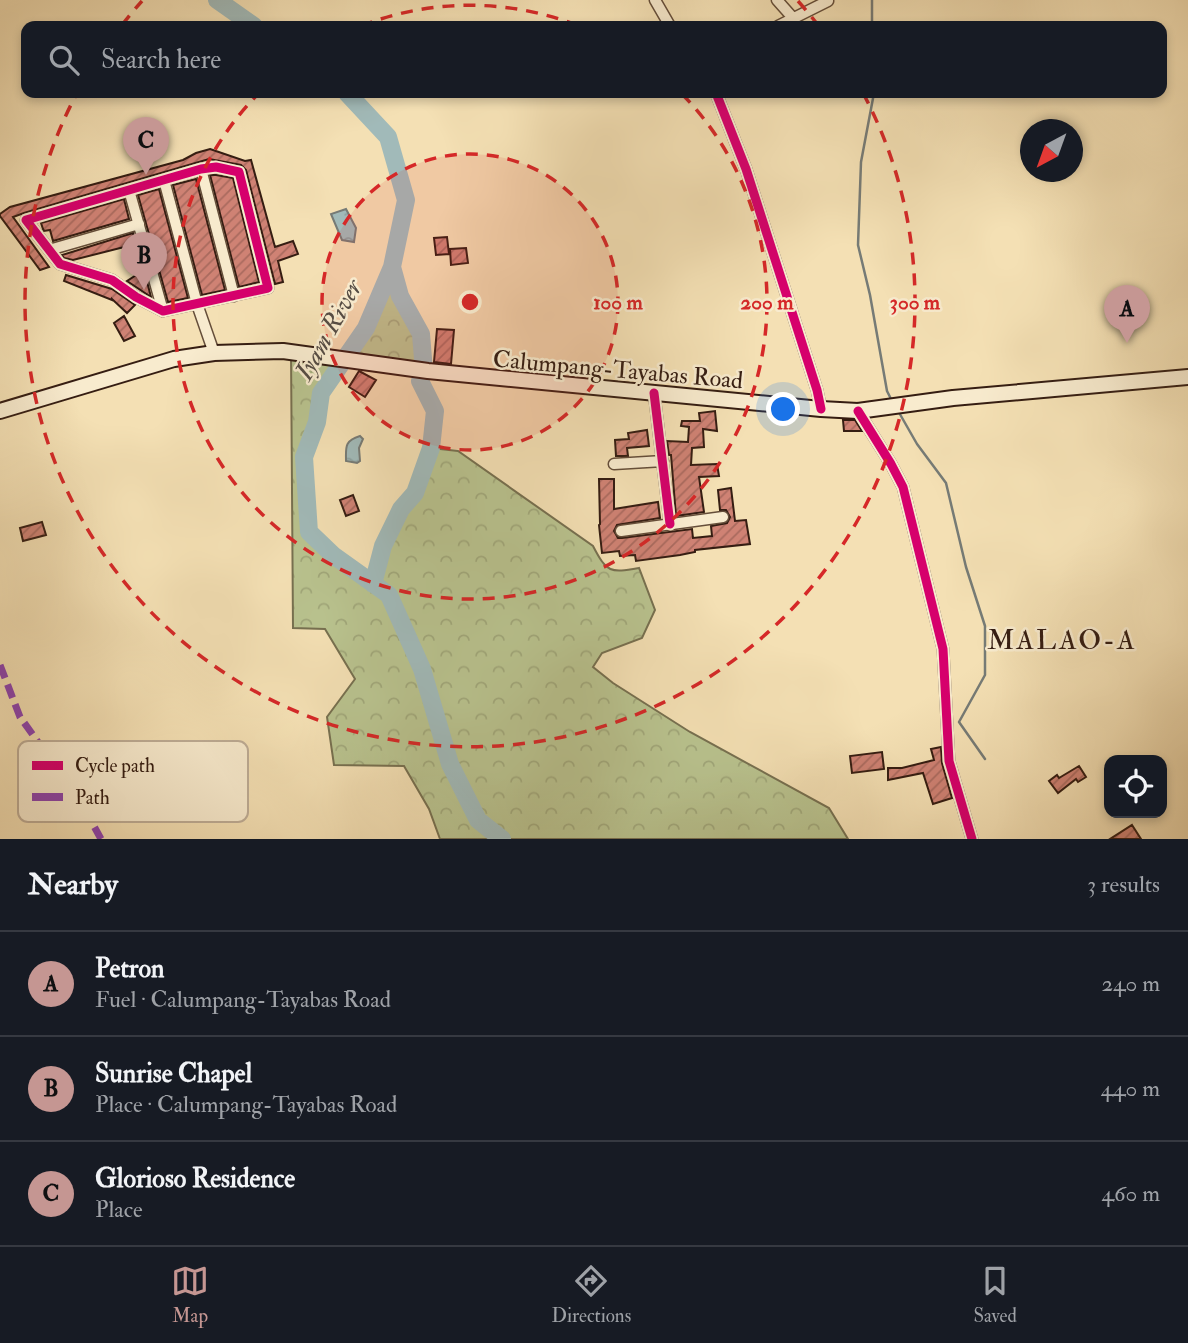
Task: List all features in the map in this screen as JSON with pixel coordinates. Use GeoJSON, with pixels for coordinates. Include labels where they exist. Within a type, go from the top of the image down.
{"type":"FeatureCollection","features":[{"type":"Feature","properties":{"kind":"main road","name":"Calumpang-Tayabas Road"},"geometry":{"type":"LineString","coordinates":[[214,353],[283,351],[428,371],[821,410],[858,411],[953,398],[1188,377]]}},
{"type":"Feature","properties":{"kind":"main road"},"geometry":{"type":"LineString","coordinates":[[0,411],[174,359],[214,353]]}},
{"type":"Feature","properties":{"kind":"street"},"geometry":{"type":"LineString","coordinates":[[655,0],[667,21]]}},
{"type":"Feature","properties":{"kind":"street"},"geometry":{"type":"LineString","coordinates":[[778,0],[793,19]]}},
{"type":"Feature","properties":{"kind":"street"},"geometry":{"type":"LineString","coordinates":[[789,21],[828,1]]}},
{"type":"Feature","properties":{"kind":"street"},"geometry":{"type":"LineString","coordinates":[[718,98],[746,169],[817,390],[821,410]]}},
{"type":"Feature","properties":{"kind":"street"},"geometry":{"type":"LineString","coordinates":[[216,167],[239,172],[268,288],[163,311],[112,280],[60,264],[26,220],[164,180],[201,169],[216,167]]}},
{"type":"Feature","properties":{"kind":"street"},"geometry":{"type":"LineString","coordinates":[[201,169],[234,296]]}},
{"type":"Feature","properties":{"kind":"street"},"geometry":{"type":"LineString","coordinates":[[164,180],[197,304],[214,353]]}},
{"type":"Feature","properties":{"kind":"street"},"geometry":{"type":"LineString","coordinates":[[129,190],[163,311]]}},
{"type":"Feature","properties":{"kind":"street"},"geometry":{"type":"LineString","coordinates":[[49,250],[139,224]]}},
{"type":"Feature","properties":{"kind":"street"},"geometry":{"type":"LineString","coordinates":[[654,393],[670,524]]}},
{"type":"Feature","properties":{"kind":"street"},"geometry":{"type":"LineString","coordinates":[[858,411],[903,488],[943,649],[949,761],[972,839]]}},
{"type":"Feature","properties":{"kind":"street"},"geometry":{"type":"LineString","coordinates":[[614,464],[663,461]]}},
{"type":"Feature","properties":{"kind":"street"},"geometry":{"type":"LineString","coordinates":[[621,531],[723,517]]}},
{"type":"Feature","properties":{"kind":"green space"},"geometry":{"type":"Polygon","coordinates":[[[392,267],[400,296],[421,334],[424,371],[343,361],[321,393],[317,422],[304,457],[310,532],[333,555],[373,583],[383,546],[401,509],[415,493],[431,448],[458,451],[593,546],[602,562],[610,569],[639,568],[655,610],[642,638],[602,653],[593,667],[613,683],[690,732],[829,808],[848,839],[440,839],[429,809],[404,766],[334,765],[327,717],[355,679],[325,629],[293,628],[291,352],[344,360],[366,328],[392,267]]]}},
{"type":"Feature","properties":{"kind":"water"},"geometry":{"type":"Polygon","coordinates":[[[346,209],[356,228],[354,242],[342,240],[331,214],[346,209]]]}},
{"type":"Feature","properties":{"kind":"water"},"geometry":{"type":"Polygon","coordinates":[[[360,436],[363,439],[359,448],[360,461],[346,461],[347,445],[360,436]]]}},
{"type":"Feature","properties":{"kind":"building"},"geometry":{"type":"Polygon","coordinates":[[[210,149],[245,161],[251,160],[275,247],[293,241],[298,254],[278,261],[283,282],[275,284],[246,170],[241,165],[209,159],[13,217],[49,267],[40,270],[0,216],[10,207],[183,160],[210,149]]]}},
{"type":"Feature","properties":{"kind":"building"},"geometry":{"type":"Polygon","coordinates":[[[210,175],[233,178],[259,282],[239,287],[210,175]]]}},
{"type":"Feature","properties":{"kind":"building"},"geometry":{"type":"Polygon","coordinates":[[[196,179],[225,290],[202,295],[173,185],[196,179]]]}},
{"type":"Feature","properties":{"kind":"building"},"geometry":{"type":"Polygon","coordinates":[[[159,189],[188,298],[168,302],[138,195],[159,189]]]}},
{"type":"Feature","properties":{"kind":"building"},"geometry":{"type":"Polygon","coordinates":[[[124,199],[129,219],[53,241],[50,230],[44,231],[41,223],[124,199]]]}},
{"type":"Feature","properties":{"kind":"building"},"geometry":{"type":"Polygon","coordinates":[[[133,233],[136,244],[73,260],[62,255],[133,233]]]}},
{"type":"Feature","properties":{"kind":"building"},"geometry":{"type":"Polygon","coordinates":[[[447,237],[449,254],[436,255],[434,238],[447,237]]]}},
{"type":"Feature","properties":{"kind":"building"},"geometry":{"type":"Polygon","coordinates":[[[466,248],[468,263],[451,265],[450,249],[466,248]]]}},
{"type":"Feature","properties":{"kind":"building"},"geometry":{"type":"Polygon","coordinates":[[[144,270],[151,297],[127,281],[144,270]]]}},
{"type":"Feature","properties":{"kind":"building"},"geometry":{"type":"Polygon","coordinates":[[[66,275],[112,289],[135,305],[127,313],[112,299],[64,281],[66,275]]]}},
{"type":"Feature","properties":{"kind":"building"},"geometry":{"type":"Polygon","coordinates":[[[124,316],[135,336],[124,341],[114,323],[124,316]]]}},
{"type":"Feature","properties":{"kind":"building"},"geometry":{"type":"Polygon","coordinates":[[[437,329],[454,330],[451,364],[434,362],[437,329]]]}},
{"type":"Feature","properties":{"kind":"building"},"geometry":{"type":"Polygon","coordinates":[[[359,371],[376,380],[365,397],[349,387],[359,371]]]}},
{"type":"Feature","properties":{"kind":"building"},"geometry":{"type":"Polygon","coordinates":[[[715,411],[717,431],[703,429],[704,447],[692,448],[691,465],[717,464],[719,476],[699,477],[704,512],[676,516],[671,455],[667,441],[688,442],[689,427],[681,426],[682,421],[700,421],[699,413],[715,411]]]}},
{"type":"Feature","properties":{"kind":"building"},"geometry":{"type":"Polygon","coordinates":[[[843,420],[855,420],[862,431],[844,431],[843,420]]]}},
{"type":"Feature","properties":{"kind":"building"},"geometry":{"type":"Polygon","coordinates":[[[647,430],[649,446],[627,448],[628,456],[616,456],[615,440],[629,439],[628,433],[647,430]]]}},
{"type":"Feature","properties":{"kind":"building"},"geometry":{"type":"Polygon","coordinates":[[[599,479],[614,479],[614,509],[658,502],[660,518],[617,525],[614,531],[618,538],[692,529],[693,538],[712,536],[711,526],[727,523],[730,517],[726,510],[720,510],[718,490],[731,488],[735,521],[746,520],[750,544],[695,550],[680,555],[636,561],[635,555],[620,556],[619,551],[602,553],[599,479]]]}},
{"type":"Feature","properties":{"kind":"building"},"geometry":{"type":"Polygon","coordinates":[[[353,495],[359,511],[346,516],[340,500],[353,495]]]}},
{"type":"Feature","properties":{"kind":"building"},"geometry":{"type":"Polygon","coordinates":[[[42,522],[46,535],[23,541],[20,528],[42,522]]]}},
{"type":"Feature","properties":{"kind":"building"},"geometry":{"type":"Polygon","coordinates":[[[941,747],[942,763],[952,798],[933,804],[923,773],[888,780],[888,768],[902,768],[934,760],[931,749],[941,747]]]}},
{"type":"Feature","properties":{"kind":"building"},"geometry":{"type":"Polygon","coordinates":[[[882,752],[884,769],[852,773],[850,756],[882,752]]]}},
{"type":"Feature","properties":{"kind":"building"},"geometry":{"type":"Polygon","coordinates":[[[1079,766],[1086,777],[1078,782],[1076,779],[1058,793],[1049,781],[1079,766]]]}},
{"type":"Feature","properties":{"kind":"building"},"geometry":{"type":"Polygon","coordinates":[[[1132,825],[1141,839],[1110,839],[1132,825]]]}},
{"type":"Feature","properties":{"kind":"waterway","name":"Iyam River"},"geometry":{"type":"LineString","coordinates":[[217,0],[247,21]]}},
{"type":"Feature","properties":{"kind":"waterway"},"geometry":{"type":"LineString","coordinates":[[872,0],[872,21]]}},
{"type":"Feature","properties":{"kind":"waterway","name":"Iyam River"},"geometry":{"type":"LineString","coordinates":[[352,98],[388,137],[406,200],[392,267],[366,328],[321,393],[317,422],[304,457],[309,532],[333,555],[389,595],[422,669],[450,764],[478,820],[502,839]]}},
{"type":"Feature","properties":{"kind":"waterway"},"geometry":{"type":"LineString","coordinates":[[873,98],[861,162],[858,245],[887,391],[892,401]]}},
{"type":"Feature","properties":{"kind":"waterway"},"geometry":{"type":"LineString","coordinates":[[373,584],[383,546],[401,509],[415,493],[431,448],[435,411],[420,381],[424,371],[421,334],[400,296],[392,267]]}},
{"type":"Feature","properties":{"kind":"waterway"},"geometry":{"type":"LineString","coordinates":[[897,409],[917,444],[946,483],[966,567],[985,626],[985,675],[959,722],[985,759]]}},
{"type":"Feature","properties":{"kind":"marked path"},"geometry":{"type":"LineString","coordinates":[[0,665],[20,717],[37,741]]}},
{"type":"Feature","properties":{"kind":"marked path"},"geometry":{"type":"LineString","coordinates":[[92,822],[101,839]]}},
{"type":"Feature","properties":{"kind":"cycle path"},"geometry":{"type":"LineString","coordinates":[[718,98],[746,169],[821,409]]}},
{"type":"Feature","properties":{"kind":"cycle path"},"geometry":{"type":"LineString","coordinates":[[216,167],[239,172],[268,288],[163,311],[112,280],[60,264],[26,220],[201,169],[216,167]]}},
{"type":"Feature","properties":{"kind":"cycle path"},"geometry":{"type":"LineString","coordinates":[[654,393],[670,524]]}},
{"type":"Feature","properties":{"kind":"cycle path"},"geometry":{"type":"LineString","coordinates":[[858,411],[903,487],[943,649],[949,761],[972,839]]}},
{"type":"Feature","properties":{"kind":"place","name":"Glorioso Residence"},"geometry":{"type":"Point","coordinates":[146,175]}},
{"type":"Feature","properties":{"kind":"place","name":"Sunrise Chapel"},"geometry":{"type":"Point","coordinates":[144,290]}},
{"type":"Feature","properties":{"kind":"place","name":"Petron"},"geometry":{"type":"Point","coordinates":[1127,343]}},
{"type":"Feature","properties":{"kind":"district","name":"MALAO-A"},"geometry":{"type":"Point","coordinates":[1062,640]}}]}
